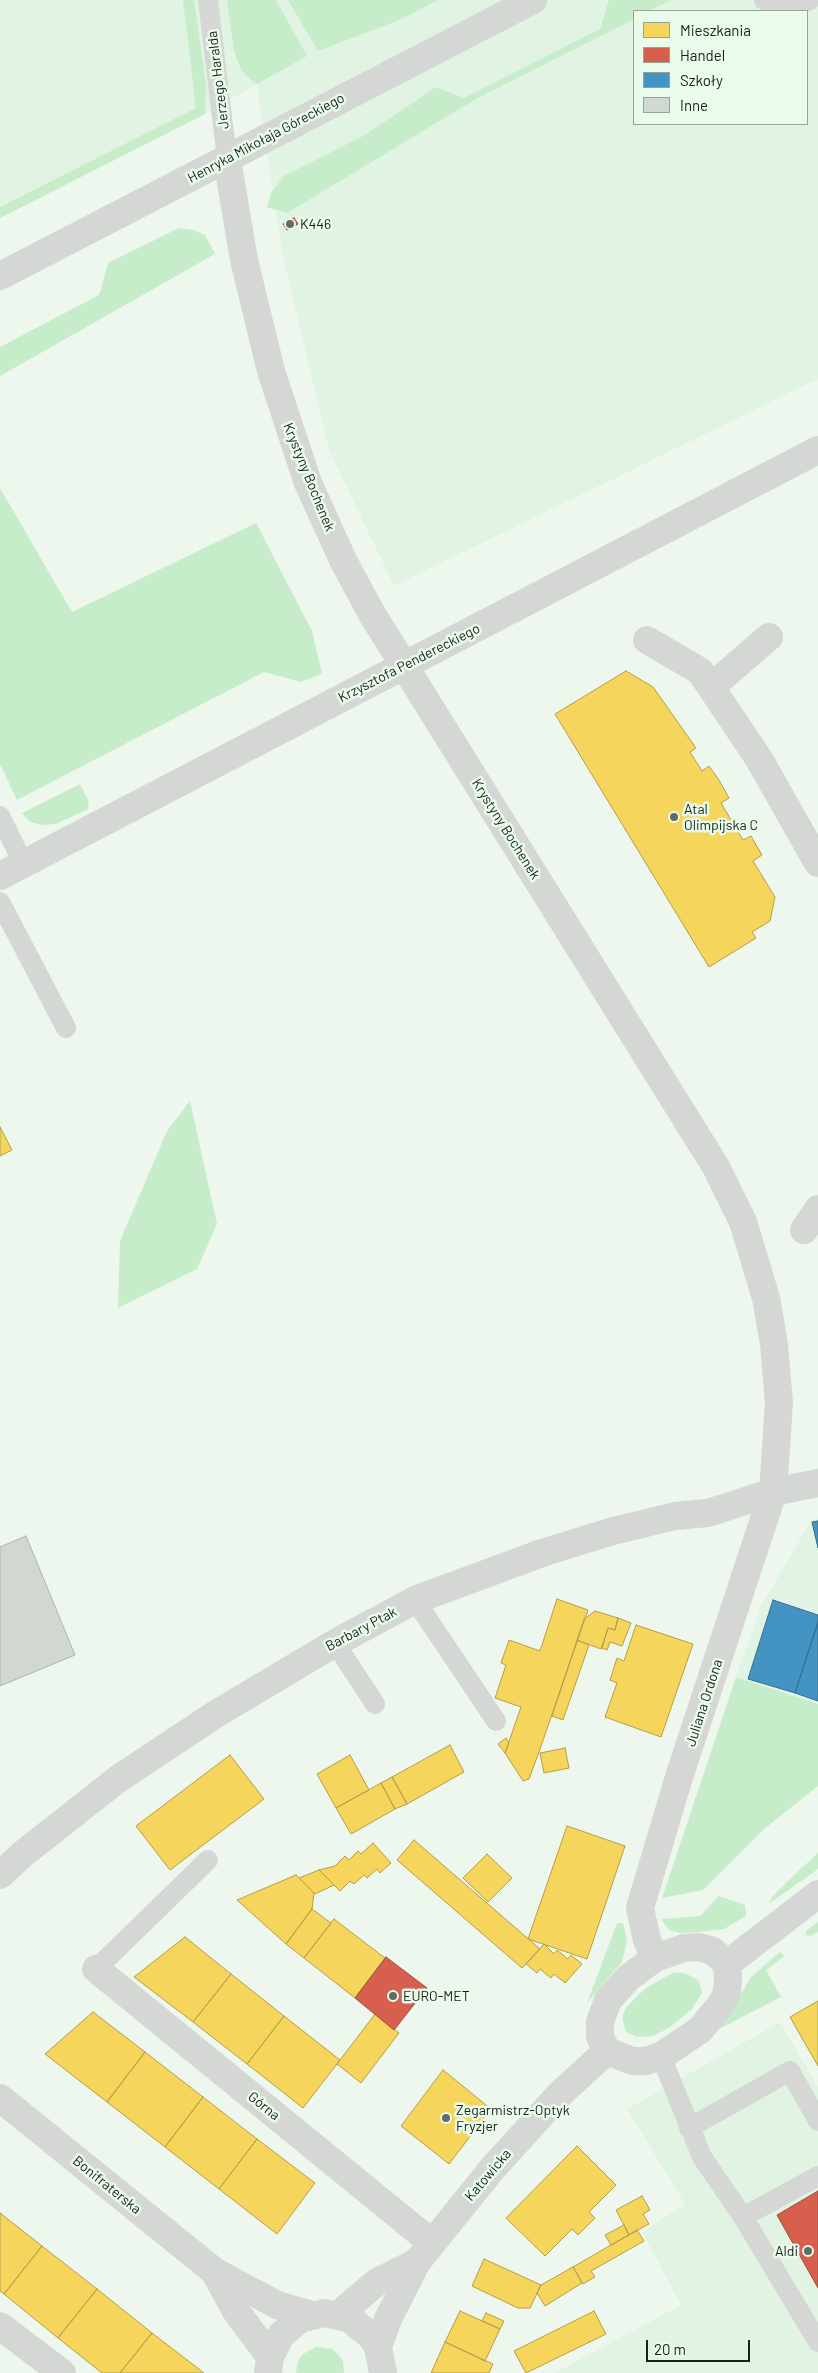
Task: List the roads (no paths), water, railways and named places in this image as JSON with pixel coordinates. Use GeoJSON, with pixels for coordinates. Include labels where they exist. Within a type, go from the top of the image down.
{"type":"FeatureCollection","features":[{"type":"Feature","properties":{"kind":"street","name":"Henryka Mikołaja Góreckiego"},"geometry":{"type":"LineString","coordinates":[[0,276],[533,0]]}},
{"type":"Feature","properties":{"kind":"street","name":"Krystyny Bochenek"},"geometry":{"type":"LineString","coordinates":[[227,159],[244,260],[259,324],[286,422],[308,483],[343,560],[372,614],[716,1167],[743,1222],[753,1249],[766,1298],[774,1344],[779,1403],[773,1492]]}},
{"type":"Feature","properties":{"kind":"street","name":"Krzysztofa Pendereckiego"},"geometry":{"type":"LineString","coordinates":[[12,869],[818,450]]}},
{"type":"Feature","properties":{"kind":"street"},"geometry":{"type":"LineString","coordinates":[[711,686],[769,637]]}},
{"type":"Feature","properties":{"kind":"street"},"geometry":{"type":"LineString","coordinates":[[646,640],[700,671],[759,759],[818,863]]}},
{"type":"Feature","properties":{"kind":"street"},"geometry":{"type":"LineString","coordinates":[[773,1492],[818,1483]]}},
{"type":"Feature","properties":{"kind":"street","name":"Barbary Ptak"},"geometry":{"type":"LineString","coordinates":[[0,1875],[24,1853],[118,1779],[216,1714],[335,1643],[415,1600],[542,1553],[613,1531],[676,1516],[708,1513],[773,1492]]}},
{"type":"Feature","properties":{"kind":"street","name":"Juliana Ordona"},"geometry":{"type":"LineString","coordinates":[[655,1958],[647,1940],[640,1908],[679,1777],[773,1492]]}},
{"type":"Feature","properties":{"kind":"street"},"geometry":{"type":"LineString","coordinates":[[727,1964],[818,1894]]}},
{"type":"Feature","properties":{"kind":"street"},"geometry":{"type":"LineString","coordinates":[[699,1947],[713,1951],[727,1964],[727,1992],[723,2002],[700,2030],[660,2056],[646,2062],[632,2061],[607,2051],[600,2036],[600,2022],[608,2000],[628,1978],[655,1958],[684,1948],[699,1947]]}},
{"type":"Feature","properties":{"kind":"street","name":"Górna"},"geometry":{"type":"LineString","coordinates":[[96,1969],[424,2252]]}},
{"type":"Feature","properties":{"kind":"street","name":"Katowicka"},"geometry":{"type":"LineString","coordinates":[[380,2360],[388,2319],[424,2252],[492,2169],[560,2093],[607,2051]]}},
{"type":"Feature","properties":{"kind":"street","name":"Bonifraterska"},"geometry":{"type":"LineString","coordinates":[[0,2098],[214,2271],[277,2305],[325,2315],[361,2326],[380,2360]]}},
{"type":"Feature","properties":{"kind":"street","name":"Katowicka"},"geometry":{"type":"LineString","coordinates":[[269,2365],[281,2335],[290,2326],[300,2319],[325,2315],[424,2252]]}},
{"type":"Feature","properties":{"kind":"street","name":"Bonifraterska"},"geometry":{"type":"LineString","coordinates":[[214,2271],[269,2365]]}},
{"type":"Feature","properties":{"kind":"street"},"geometry":{"type":"LineString","coordinates":[[0,2326],[62,2373]]}},
{"type":"Feature","properties":{"kind":"lane","name":"Jerzego Haralda"},"geometry":{"type":"LineString","coordinates":[[208,0],[227,159]]}},
{"type":"Feature","properties":{"kind":"lane"},"geometry":{"type":"LineString","coordinates":[[764,0],[776,8],[790,8],[810,0]]}},
{"type":"Feature","properties":{"kind":"lane"},"geometry":{"type":"LineString","coordinates":[[0,816],[12,869]]}},
{"type":"Feature","properties":{"kind":"lane"},"geometry":{"type":"LineString","coordinates":[[0,902],[66,1028]]}},
{"type":"Feature","properties":{"kind":"lane"},"geometry":{"type":"LineString","coordinates":[[415,1600],[496,1720]]}},
{"type":"Feature","properties":{"kind":"lane"},"geometry":{"type":"LineString","coordinates":[[335,1643],[375,1704]]}},
{"type":"Feature","properties":{"kind":"lane"},"geometry":{"type":"LineString","coordinates":[[96,1969],[208,1860]]}},
{"type":"Feature","properties":{"kind":"lane"},"geometry":{"type":"LineString","coordinates":[[660,2056],[702,2157],[743,2217],[818,2342]]}},
{"type":"Feature","properties":{"kind":"lane"},"geometry":{"type":"LineString","coordinates":[[689,2128],[790,2072],[818,2121]]}},
{"type":"Feature","properties":{"kind":"lane"},"geometry":{"type":"LineString","coordinates":[[743,2217],[818,2176]]}},
{"type":"Feature","properties":{"kind":"place","name":"K446"},"geometry":{"type":"Point","coordinates":[290,224]}},
{"type":"Feature","properties":{"kind":"place","name":"Atal Olimpijska C"},"geometry":{"type":"Point","coordinates":[674,817]}},
{"type":"Feature","properties":{"kind":"place","name":"EURO-MET"},"geometry":{"type":"Point","coordinates":[393,1996]}},
{"type":"Feature","properties":{"kind":"place","name":"Zegarmistrz-Optyk Fryzjer"},"geometry":{"type":"Point","coordinates":[446,2118]}},
{"type":"Feature","properties":{"kind":"place","name":"Aldi"},"geometry":{"type":"Point","coordinates":[808,2251]}}]}
